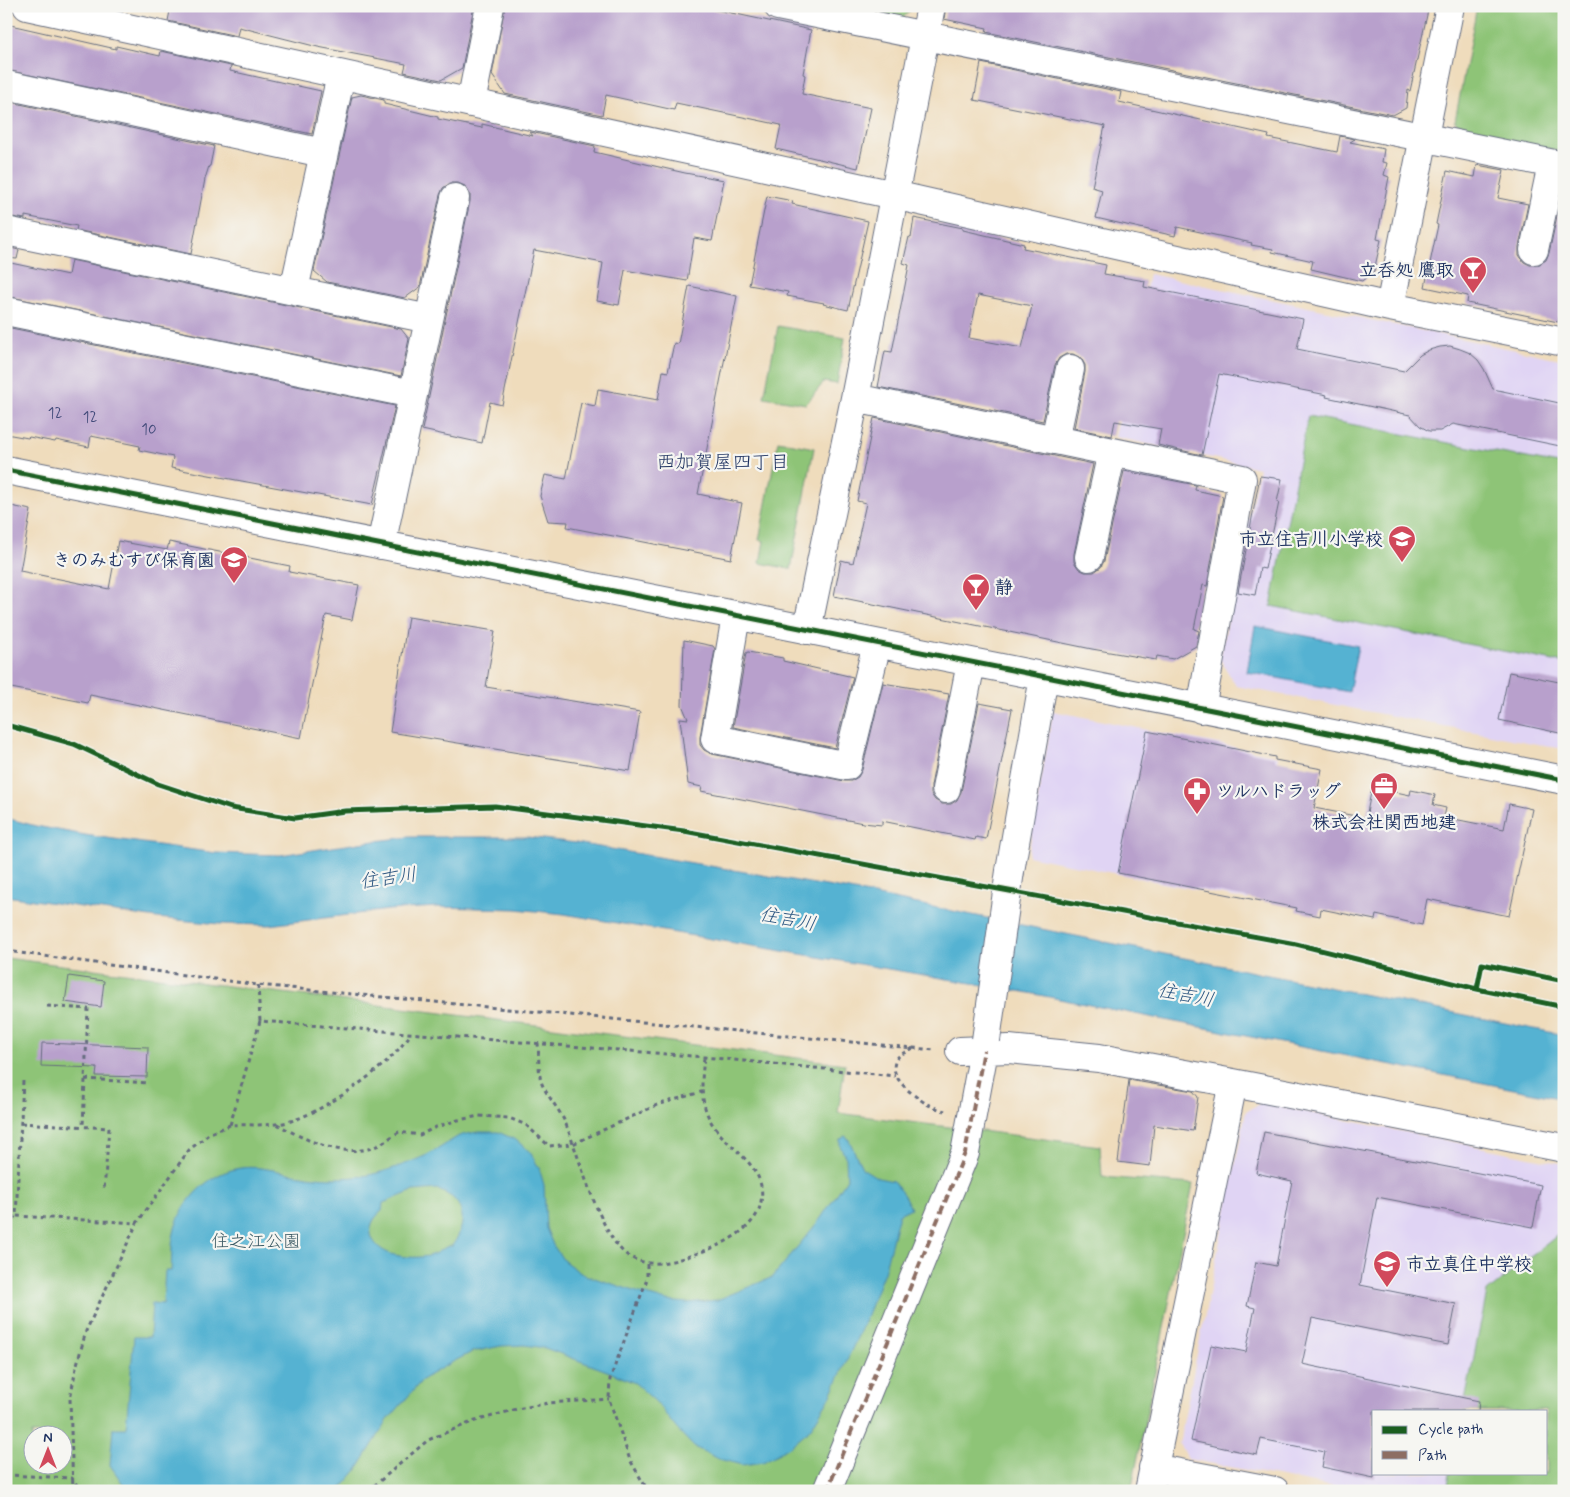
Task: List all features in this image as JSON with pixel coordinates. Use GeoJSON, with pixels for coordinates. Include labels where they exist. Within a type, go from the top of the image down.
{"type":"FeatureCollection","features":[{"type":"Feature","properties":{"kind":"street"},"geometry":{"type":"LineString","coordinates":[[26,6],[894,195],[1390,307],[1564,342]]}},
{"type":"Feature","properties":{"kind":"street"},"geometry":{"type":"LineString","coordinates":[[471,103],[490,6]]}},
{"type":"Feature","properties":{"kind":"street"},"geometry":{"type":"LineString","coordinates":[[778,6],[1558,165],[1534,250]]}},
{"type":"Feature","properties":{"kind":"street"},"geometry":{"type":"LineString","coordinates":[[807,630],[855,398],[931,6]]}},
{"type":"Feature","properties":{"kind":"street"},"geometry":{"type":"LineString","coordinates":[[1390,307],[1450,6]]}},
{"type":"Feature","properties":{"kind":"street"},"geometry":{"type":"LineString","coordinates":[[294,290],[341,75]]}},
{"type":"Feature","properties":{"kind":"street"},"geometry":{"type":"LineString","coordinates":[[6,85],[323,153]]}},
{"type":"Feature","properties":{"kind":"street"},"geometry":{"type":"LineString","coordinates":[[382,545],[455,198]]}},
{"type":"Feature","properties":{"kind":"street"},"geometry":{"type":"LineString","coordinates":[[6,231],[429,319]]}},
{"type":"Feature","properties":{"kind":"street"},"geometry":{"type":"LineString","coordinates":[[6,311],[413,394]]}},
{"type":"Feature","properties":{"kind":"street"},"geometry":{"type":"LineString","coordinates":[[1055,440],[1070,369]]}},
{"type":"Feature","properties":{"kind":"street"},"geometry":{"type":"LineString","coordinates":[[855,398],[1242,479],[1201,709]]}},
{"type":"Feature","properties":{"kind":"street"},"geometry":{"type":"LineString","coordinates":[[1089,557],[1112,452]]}},
{"type":"Feature","properties":{"kind":"street"},"geometry":{"type":"LineString","coordinates":[[6,470],[1564,780]]}},
{"type":"Feature","properties":{"kind":"street"},"geometry":{"type":"LineString","coordinates":[[736,616],[715,739],[846,766],[877,644]]}},
{"type":"Feature","properties":{"kind":"street"},"geometry":{"type":"LineString","coordinates":[[946,789],[971,663]]}},
{"type":"Feature","properties":{"kind":"street"},"geometry":{"type":"LineString","coordinates":[[827,1491],[965,1153],[972,1117],[977,1047],[1044,677]]}},
{"type":"Feature","properties":{"kind":"street"},"geometry":{"type":"LineString","coordinates":[[977,1047],[1099,1058],[1564,1148]]}},
{"type":"Feature","properties":{"kind":"street"},"geometry":{"type":"LineString","coordinates":[[1233,1083],[1151,1479],[1275,1491]]}},
{"type":"Feature","properties":{"kind":"path"},"geometry":{"type":"LineString","coordinates":[[6,726],[74,744],[158,784],[231,808],[295,818],[345,811],[496,806],[684,831],[985,886]]}},
{"type":"Feature","properties":{"kind":"path"},"geometry":{"type":"LineString","coordinates":[[1033,895],[1296,944],[1477,989],[1564,1007]]}},
{"type":"Feature","properties":{"kind":"path"},"geometry":{"type":"LineString","coordinates":[[6,951],[258,985],[913,1048],[977,1047]]}},
{"type":"Feature","properties":{"kind":"path"},"geometry":{"type":"LineString","coordinates":[[1477,989],[1482,964],[1564,981]]}},
{"type":"Feature","properties":{"kind":"path"},"geometry":{"type":"LineString","coordinates":[[230,1126],[260,1021],[258,985]]}},
{"type":"Feature","properties":{"kind":"path"},"geometry":{"type":"LineString","coordinates":[[47,1006],[88,1008],[83,1126]]}},
{"type":"Feature","properties":{"kind":"path"},"geometry":{"type":"LineString","coordinates":[[260,1021],[704,1057],[895,1076]]}},
{"type":"Feature","properties":{"kind":"path"},"geometry":{"type":"LineString","coordinates":[[73,1491],[70,1399],[86,1331],[137,1223],[189,1150],[210,1133],[230,1126],[277,1124],[292,1121],[322,1107],[356,1085],[388,1060],[412,1034]]}},
{"type":"Feature","properties":{"kind":"path"},"geometry":{"type":"LineString","coordinates":[[538,1043],[542,1083],[563,1119],[603,1222],[615,1243],[629,1257],[646,1264],[657,1264],[714,1247],[734,1236],[751,1222],[760,1208],[763,1193],[761,1179],[752,1166],[722,1137],[709,1118],[701,1092],[704,1057]]}},
{"type":"Feature","properties":{"kind":"path"},"geometry":{"type":"LineString","coordinates":[[913,1048],[899,1056],[894,1065],[895,1076],[907,1090],[928,1105],[945,1112],[972,1117]]}},
{"type":"Feature","properties":{"kind":"path"},"geometry":{"type":"LineString","coordinates":[[85,1079],[148,1083]]}},
{"type":"Feature","properties":{"kind":"path"},"geometry":{"type":"LineString","coordinates":[[16,1216],[23,1081]]}},
{"type":"Feature","properties":{"kind":"path"},"geometry":{"type":"LineString","coordinates":[[277,1124],[294,1134],[344,1151],[368,1149],[384,1142],[399,1132],[420,1135],[436,1127],[458,1120],[478,1116],[509,1118],[526,1125],[549,1146],[573,1144],[657,1104],[701,1092]]}},
{"type":"Feature","properties":{"kind":"path"},"geometry":{"type":"LineString","coordinates":[[21,1123],[109,1128],[104,1191]]}},
{"type":"Feature","properties":{"kind":"path"},"geometry":{"type":"LineString","coordinates":[[6,1224],[16,1216],[137,1223]]}},
{"type":"Feature","properties":{"kind":"path"},"geometry":{"type":"LineString","coordinates":[[646,1264],[647,1279],[610,1379],[609,1399],[630,1460],[648,1491]]}},
{"type":"Feature","properties":{"kind":"path"},"geometry":{"type":"LineString","coordinates":[[368,1491],[428,1440],[472,1422],[517,1409],[549,1403],[609,1399]]}},
{"type":"Feature","properties":{"kind":"path"},"geometry":{"type":"LineString","coordinates":[[6,1475],[72,1478]]}},
{"type":"Feature","properties":{"kind":"path"},"geometry":{"type":"LineString","coordinates":[[72,1478],[81,1491]]}},
{"type":"Feature","properties":{"kind":"shaded area","name":"市立住吉川小学校"},"geometry":{"type":"Polygon","coordinates":[[[1149,274],[1564,360],[1564,749],[1236,686],[1220,659],[1259,468],[1115,437],[1149,274]]]}},
{"type":"Feature","properties":{"kind":"shaded area"},"geometry":{"type":"Polygon","coordinates":[[[1053,711],[1278,756],[1248,900],[1028,856],[1053,711]]]}},
{"type":"Feature","properties":{"kind":"shaded area","name":"市立真住中学校"},"geometry":{"type":"Polygon","coordinates":[[[1261,1103],[1564,1164],[1564,1491],[1356,1491],[1188,1459],[1179,1444],[1246,1111],[1261,1103]]]}},
{"type":"Feature","properties":{"kind":"green space"},"geometry":{"type":"Polygon","coordinates":[[[853,6],[915,6],[903,18],[853,6]]]}},
{"type":"Feature","properties":{"kind":"green space"},"geometry":{"type":"Polygon","coordinates":[[[1477,6],[1564,6],[1564,152],[1462,131],[1455,121],[1477,6]]]}},
{"type":"Feature","properties":{"kind":"green space"},"geometry":{"type":"Polygon","coordinates":[[[778,326],[845,338],[837,384],[824,382],[806,404],[764,397],[778,326]]]}},
{"type":"Feature","properties":{"kind":"green space"},"geometry":{"type":"Polygon","coordinates":[[[1308,416],[1564,465],[1564,663],[1271,606],[1308,416]]]}},
{"type":"Feature","properties":{"kind":"green space"},"geometry":{"type":"Polygon","coordinates":[[[778,441],[814,448],[791,569],[760,563],[764,541],[759,540],[778,441]]]}},
{"type":"Feature","properties":{"kind":"green space","name":"住之江公園"},"geometry":{"type":"Polygon","coordinates":[[[6,958],[845,1064],[838,1113],[1100,1146],[1102,1177],[1193,1184],[1131,1491],[6,1491],[6,958]]]}},
{"type":"Feature","properties":{"kind":"green space"},"geometry":{"type":"Polygon","coordinates":[[[1564,1230],[1564,1491],[1447,1491],[1450,1474],[1548,1474],[1548,1410],[1463,1410],[1487,1292],[1564,1230]]]}},
{"type":"Feature","properties":{"kind":"water"},"geometry":{"type":"Polygon","coordinates":[[[1255,626],[1358,646],[1349,692],[1247,672],[1255,626]]]}},
{"type":"Feature","properties":{"kind":"water","name":"住吉川"},"geometry":{"type":"Polygon","coordinates":[[[6,818],[36,826],[85,835],[216,853],[280,855],[409,837],[527,837],[576,843],[844,889],[1564,1035],[1564,1099],[1024,992],[564,914],[516,909],[437,907],[388,910],[269,925],[220,924],[157,918],[6,896],[6,818]]]}},
{"type":"Feature","properties":{"kind":"water"},"geometry":{"type":"Polygon","coordinates":[[[476,1132],[498,1132],[516,1140],[530,1152],[539,1168],[544,1185],[546,1228],[553,1245],[564,1261],[582,1274],[666,1301],[687,1303],[717,1300],[773,1277],[821,1218],[847,1179],[846,1158],[840,1146],[840,1140],[845,1136],[848,1138],[862,1168],[878,1178],[893,1181],[911,1208],[899,1214],[884,1272],[862,1327],[830,1397],[810,1429],[788,1448],[763,1462],[742,1465],[719,1459],[694,1447],[656,1402],[635,1383],[545,1348],[524,1345],[501,1346],[472,1352],[423,1379],[387,1421],[357,1470],[339,1491],[128,1491],[110,1465],[113,1428],[126,1428],[134,1337],[150,1337],[152,1303],[163,1304],[165,1271],[171,1271],[172,1242],[177,1221],[182,1210],[198,1190],[218,1175],[248,1167],[326,1178],[369,1175],[413,1161],[431,1153],[459,1136],[476,1132]],[[437,1189],[413,1191],[383,1203],[382,1211],[371,1225],[373,1239],[377,1245],[391,1254],[404,1257],[422,1257],[452,1246],[461,1229],[461,1211],[454,1199],[437,1189]]]}},
{"type":"Feature","properties":{"kind":"building"},"geometry":{"type":"Polygon","coordinates":[[[171,6],[474,6],[462,68],[441,80],[404,72],[406,64],[318,47],[239,27],[237,36],[168,21],[171,6]]]}},
{"type":"Feature","properties":{"kind":"building"},"geometry":{"type":"Polygon","coordinates":[[[505,6],[687,6],[722,11],[811,30],[803,74],[805,75],[802,94],[871,108],[858,168],[776,149],[781,125],[676,103],[674,110],[606,95],[602,115],[505,94],[492,75],[505,6]]]}},
{"type":"Feature","properties":{"kind":"building"},"geometry":{"type":"Polygon","coordinates":[[[946,6],[1429,6],[1410,91],[1408,90],[1406,108],[1393,115],[986,32],[987,28],[944,19],[946,6]]]}},
{"type":"Feature","properties":{"kind":"building"},"geometry":{"type":"Polygon","coordinates":[[[6,24],[116,49],[116,46],[160,56],[161,51],[231,66],[230,71],[321,91],[312,134],[6,70],[6,24]]]}},
{"type":"Feature","properties":{"kind":"building"},"geometry":{"type":"Polygon","coordinates":[[[981,63],[1121,92],[1119,102],[1269,135],[1268,138],[1337,152],[1340,136],[1355,139],[1350,142],[1384,149],[1382,162],[1387,163],[1384,175],[1389,177],[1377,239],[1381,240],[1374,271],[1362,281],[1311,269],[1313,261],[1272,252],[1273,249],[1251,245],[1252,243],[1177,227],[1175,236],[1096,218],[1102,190],[1092,187],[1105,126],[974,100],[981,63]]]}},
{"type":"Feature","properties":{"kind":"building"},"geometry":{"type":"Polygon","coordinates":[[[361,95],[384,100],[384,104],[438,117],[438,119],[482,128],[482,124],[533,136],[530,132],[595,146],[594,152],[724,180],[712,241],[694,238],[687,281],[625,270],[619,305],[597,301],[603,263],[534,250],[502,405],[490,402],[482,443],[422,430],[470,194],[465,186],[458,183],[450,183],[443,188],[420,287],[405,298],[327,282],[314,271],[352,97],[361,95]]]}},
{"type":"Feature","properties":{"kind":"building"},"geometry":{"type":"Polygon","coordinates":[[[6,101],[214,146],[205,179],[191,254],[76,230],[77,226],[25,216],[25,219],[6,216],[6,101]]]}},
{"type":"Feature","properties":{"kind":"building"},"geometry":{"type":"Polygon","coordinates":[[[1477,165],[1504,170],[1498,198],[1528,204],[1519,247],[1519,255],[1524,262],[1530,265],[1538,265],[1546,260],[1558,211],[1564,212],[1564,295],[1558,322],[1467,303],[1468,296],[1425,287],[1447,171],[1475,177],[1477,165]]]}},
{"type":"Feature","properties":{"kind":"building"},"geometry":{"type":"Polygon","coordinates":[[[767,196],[793,201],[792,204],[868,221],[848,310],[787,296],[788,292],[749,285],[767,196]]]}},
{"type":"Feature","properties":{"kind":"building"},"geometry":{"type":"Polygon","coordinates":[[[914,218],[963,228],[963,230],[1024,244],[1023,248],[1106,265],[1104,274],[1145,281],[1144,287],[1303,319],[1297,349],[1404,371],[1420,355],[1429,350],[1450,346],[1460,349],[1470,353],[1478,360],[1493,389],[1564,404],[1564,428],[1560,446],[1453,424],[1440,431],[1429,431],[1420,426],[1410,415],[1326,397],[1327,395],[1219,374],[1202,455],[1158,445],[1161,429],[1115,421],[1112,436],[1074,428],[1085,365],[1081,358],[1073,354],[1066,354],[1059,358],[1055,365],[1043,421],[878,387],[885,351],[892,352],[909,265],[903,263],[909,237],[911,238],[914,218]],[[978,295],[969,338],[1022,348],[1032,306],[978,295]]]}},
{"type":"Feature","properties":{"kind":"building"},"geometry":{"type":"Polygon","coordinates":[[[6,247],[19,250],[17,259],[6,258],[6,247]]]}},
{"type":"Feature","properties":{"kind":"building"},"geometry":{"type":"Polygon","coordinates":[[[71,260],[401,329],[409,339],[401,376],[6,296],[6,262],[68,275],[71,260]]]}},
{"type":"Feature","properties":{"kind":"building"},"geometry":{"type":"Polygon","coordinates":[[[689,286],[737,296],[698,494],[742,503],[731,559],[567,527],[568,522],[548,521],[540,496],[545,475],[566,479],[581,403],[595,406],[598,389],[658,400],[663,371],[668,372],[674,343],[678,344],[689,286]]]}},
{"type":"Feature","properties":{"kind":"building"},"geometry":{"type":"Polygon","coordinates":[[[6,327],[395,406],[372,505],[171,468],[173,457],[139,450],[140,446],[91,436],[89,447],[56,440],[55,442],[6,434],[6,327]]]}},
{"type":"Feature","properties":{"kind":"building"},"geometry":{"type":"Polygon","coordinates":[[[874,418],[1093,464],[1074,554],[1074,562],[1079,569],[1085,572],[1094,572],[1101,567],[1104,561],[1124,471],[1196,485],[1195,490],[1223,496],[1207,586],[1203,585],[1194,629],[1199,631],[1196,646],[1173,659],[1157,656],[1156,660],[1092,649],[834,596],[841,560],[853,563],[866,503],[857,501],[874,418]]]}},
{"type":"Feature","properties":{"kind":"building"},"geometry":{"type":"Polygon","coordinates":[[[1260,476],[1282,479],[1265,569],[1260,568],[1255,595],[1238,592],[1260,476]]]}},
{"type":"Feature","properties":{"kind":"building"},"geometry":{"type":"Polygon","coordinates":[[[6,505],[31,510],[20,571],[109,589],[118,541],[167,550],[169,542],[290,566],[289,572],[359,585],[352,620],[326,615],[301,738],[90,695],[88,703],[6,687],[6,505]]]}},
{"type":"Feature","properties":{"kind":"building"},"geometry":{"type":"Polygon","coordinates":[[[408,617],[495,631],[486,687],[640,712],[630,771],[390,732],[408,617]]]}},
{"type":"Feature","properties":{"kind":"building"},"geometry":{"type":"Polygon","coordinates":[[[684,640],[713,646],[715,649],[700,737],[700,745],[704,750],[712,754],[844,781],[851,781],[858,777],[862,770],[883,683],[949,694],[931,786],[931,794],[935,800],[942,804],[951,804],[957,800],[961,792],[979,703],[1012,709],[986,839],[976,837],[975,840],[882,821],[882,825],[863,823],[701,791],[702,787],[688,784],[680,718],[688,719],[682,705],[684,640]]]}},
{"type":"Feature","properties":{"kind":"building"},"geometry":{"type":"Polygon","coordinates":[[[746,653],[783,658],[783,661],[853,677],[835,748],[733,727],[746,653]]]}},
{"type":"Feature","properties":{"kind":"building"},"geometry":{"type":"Polygon","coordinates":[[[1509,672],[1564,683],[1564,734],[1499,720],[1509,672]]]}},
{"type":"Feature","properties":{"kind":"building"},"geometry":{"type":"Polygon","coordinates":[[[1147,731],[1275,757],[1275,760],[1322,769],[1314,808],[1366,818],[1372,787],[1410,795],[1411,790],[1435,795],[1433,805],[1446,808],[1444,817],[1504,829],[1509,804],[1532,809],[1509,916],[1427,899],[1422,925],[1376,915],[1375,920],[1321,909],[1320,916],[1296,911],[1297,908],[1118,873],[1147,731]]]}},
{"type":"Feature","properties":{"kind":"building"},"geometry":{"type":"Polygon","coordinates":[[[69,976],[104,981],[101,1007],[65,1002],[69,976]]]}},
{"type":"Feature","properties":{"kind":"building"},"geometry":{"type":"Polygon","coordinates":[[[42,1043],[148,1047],[147,1077],[96,1076],[97,1068],[41,1066],[42,1043]]]}},
{"type":"Feature","properties":{"kind":"building"},"geometry":{"type":"Polygon","coordinates":[[[1129,1080],[1193,1091],[1198,1097],[1193,1131],[1154,1125],[1150,1166],[1118,1162],[1129,1080]]]}},
{"type":"Feature","properties":{"kind":"building"},"geometry":{"type":"Polygon","coordinates":[[[1264,1132],[1541,1185],[1533,1227],[1377,1197],[1360,1285],[1456,1304],[1448,1345],[1312,1318],[1302,1364],[1479,1401],[1478,1410],[1372,1410],[1372,1474],[1374,1474],[1374,1478],[1322,1467],[1325,1452],[1261,1439],[1257,1455],[1191,1441],[1211,1345],[1246,1352],[1255,1308],[1247,1306],[1256,1262],[1276,1266],[1292,1181],[1256,1173],[1264,1132]]]}},
{"type":"Feature","properties":{"kind":"marked path"},"geometry":{"type":"LineString","coordinates":[[827,1491],[965,1153],[984,1050]]}},
{"type":"Feature","properties":{"kind":"cycle path"},"geometry":{"type":"LineString","coordinates":[[6,470],[1564,780]]}},
{"type":"Feature","properties":{"kind":"cycle path"},"geometry":{"type":"LineString","coordinates":[[6,725],[74,744],[158,784],[231,808],[295,818],[345,811],[495,806],[684,831],[1296,944],[1477,989],[1564,1007]]}},
{"type":"Feature","properties":{"kind":"cycle path"},"geometry":{"type":"LineString","coordinates":[[1477,989],[1482,964],[1564,981]]}},
{"type":"Feature","properties":{"kind":"place","name":"立呑処 鷹取"},"geometry":{"type":"Point","coordinates":[1473,294]}},
{"type":"Feature","properties":{"kind":"place","name":"市立住吉川小学校"},"geometry":{"type":"Point","coordinates":[1402,563]}},
{"type":"Feature","properties":{"kind":"place","name":"きのみむすび保育園"},"geometry":{"type":"Point","coordinates":[234,584]}},
{"type":"Feature","properties":{"kind":"place","name":"静"},"geometry":{"type":"Point","coordinates":[976,611]}},
{"type":"Feature","properties":{"kind":"place","name":"株式会社関西地建"},"geometry":{"type":"Point","coordinates":[1384,810]}},
{"type":"Feature","properties":{"kind":"place","name":"ツルハドラッグ"},"geometry":{"type":"Point","coordinates":[1197,815]}},
{"type":"Feature","properties":{"kind":"place","name":"市立真住中学校"},"geometry":{"type":"Point","coordinates":[1387,1288]}},
{"type":"Feature","properties":{"kind":"district","name":"西加賀屋四丁目"},"geometry":{"type":"Point","coordinates":[723,461]}}]}
